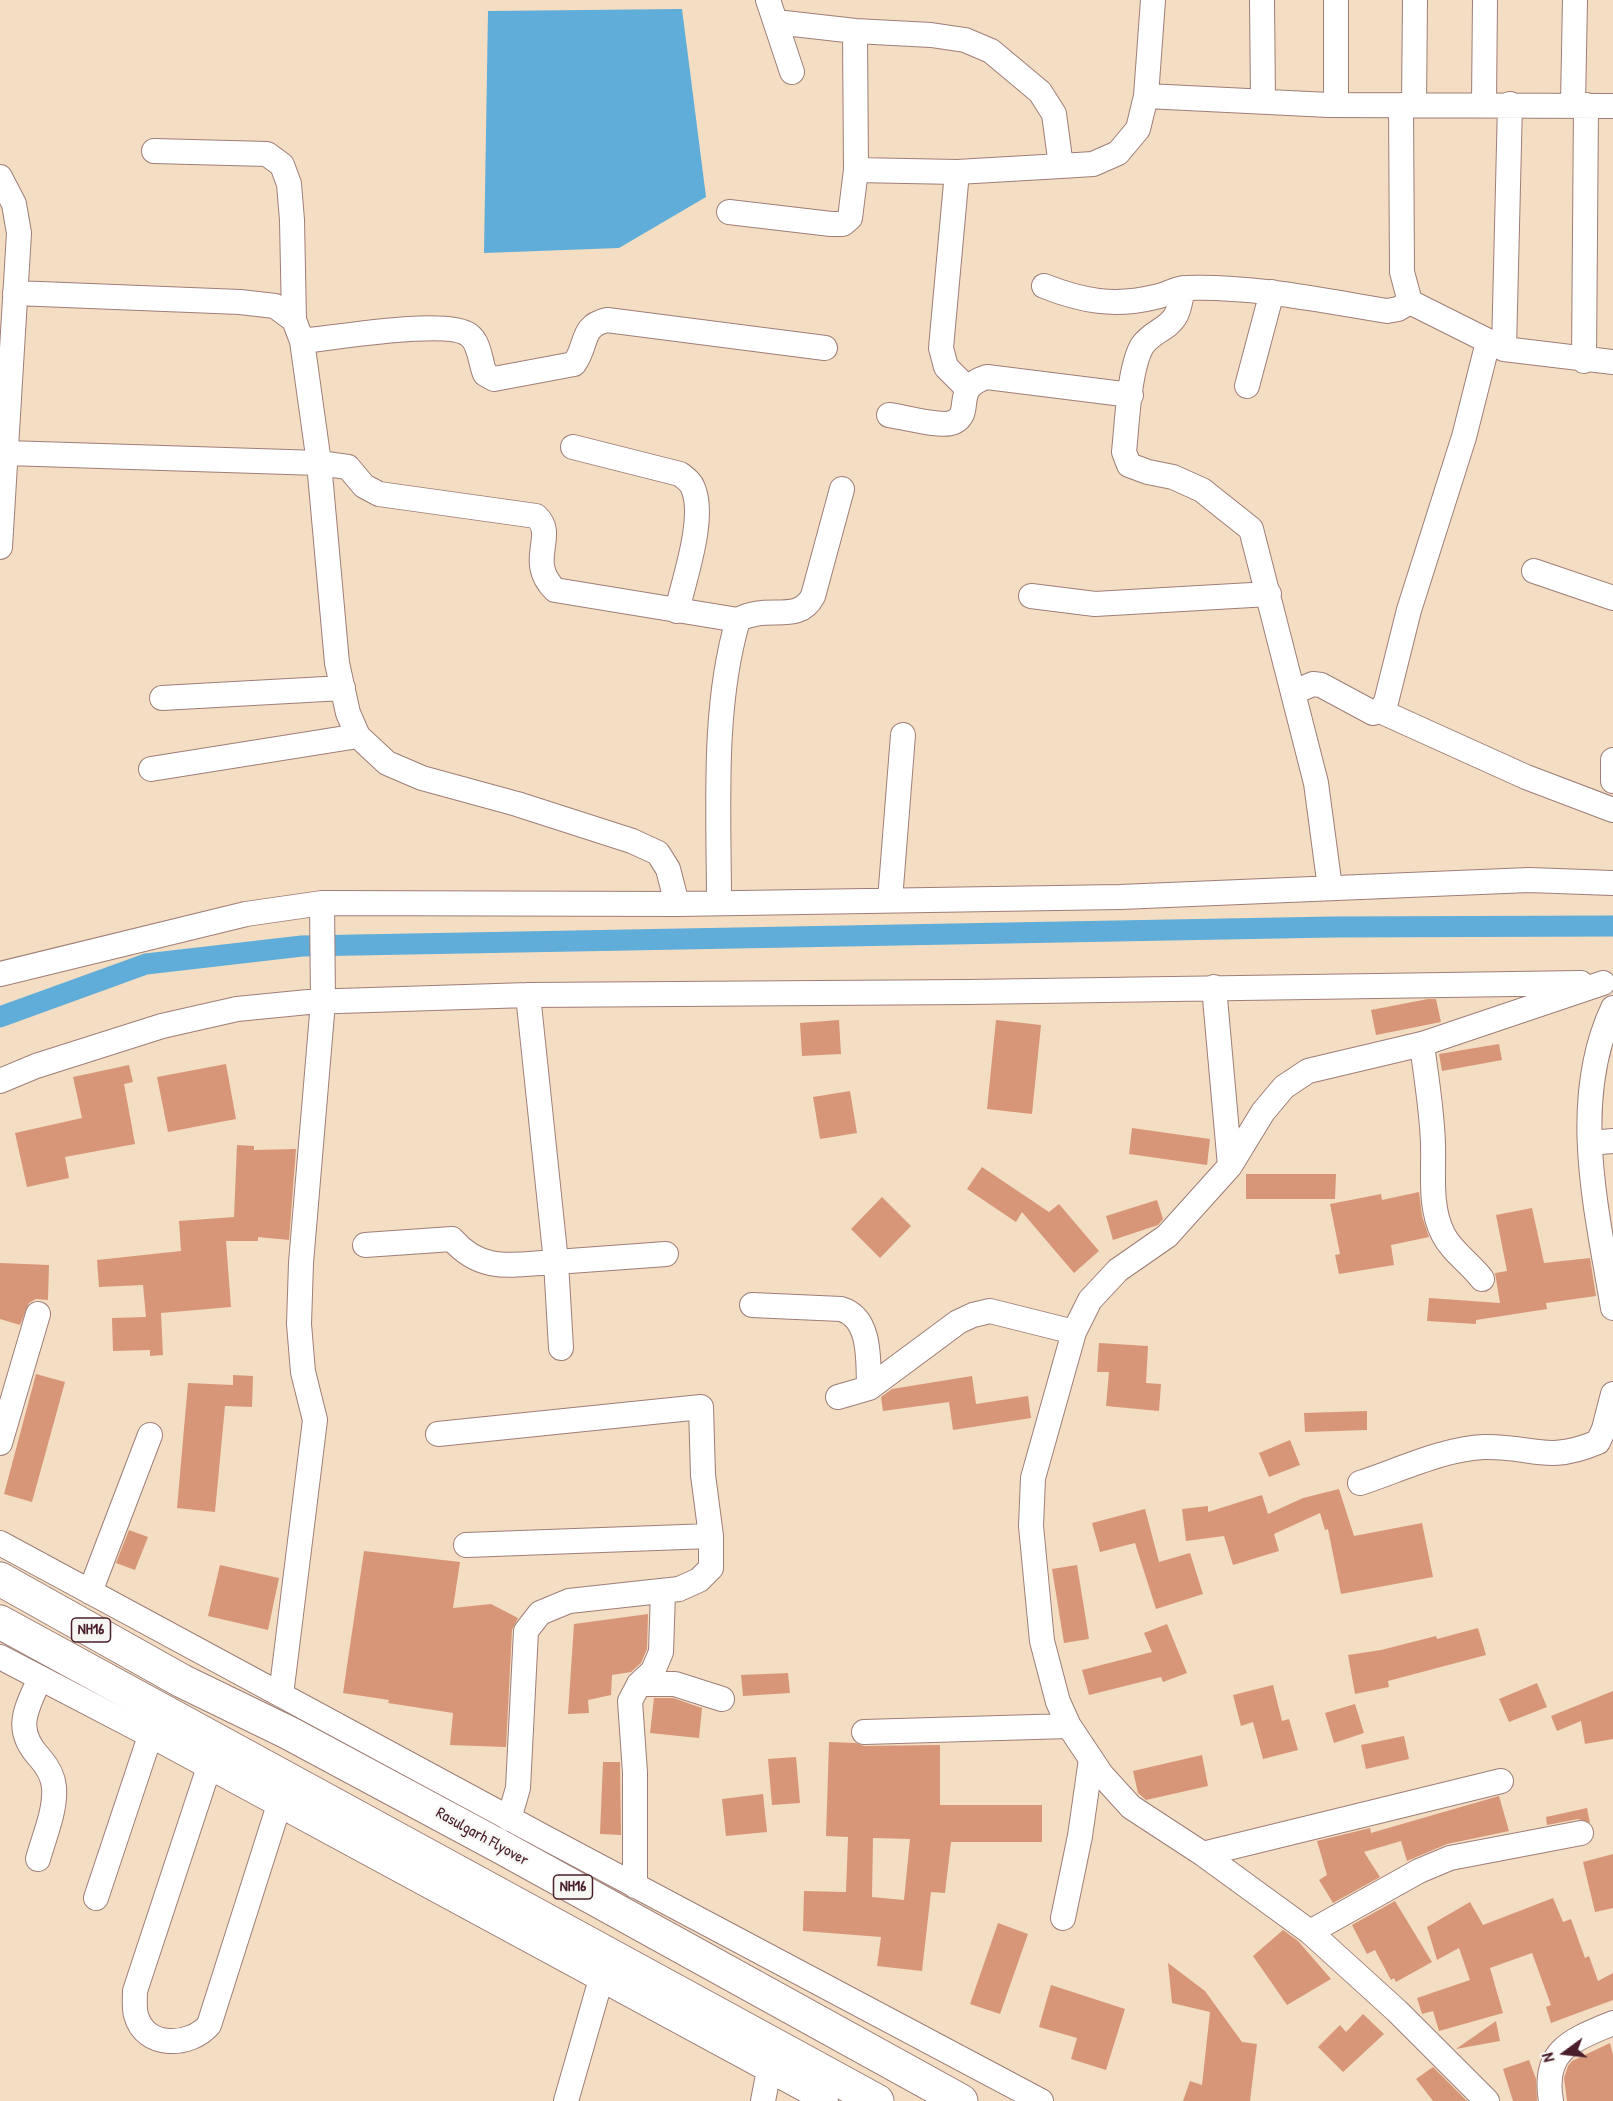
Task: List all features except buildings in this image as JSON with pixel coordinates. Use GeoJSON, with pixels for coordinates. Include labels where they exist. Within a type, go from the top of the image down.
{"type":"FeatureCollection","features":[{"type":"Feature","properties":{"kind":"highway","name":"Rasulgarh Flyover"},"geometry":{"type":"LineString","coordinates":[[0,1579],[182,1681],[300,1738],[961,2101]]}},
{"type":"Feature","properties":{"kind":"highway","name":"NH16"},"geometry":{"type":"LineString","coordinates":[[0,1622],[156,1723],[877,2101]]}},
{"type":"Feature","properties":{"kind":"street"},"geometry":{"type":"LineString","coordinates":[[768,0],[792,72]]}},
{"type":"Feature","properties":{"kind":"street"},"geometry":{"type":"LineString","coordinates":[[856,170],[957,172],[1093,164],[1118,153],[1138,129],[1146,96],[1153,0]]}},
{"type":"Feature","properties":{"kind":"street"},"geometry":{"type":"LineString","coordinates":[[1262,0],[1263,101]]}},
{"type":"Feature","properties":{"kind":"street"},"geometry":{"type":"LineString","coordinates":[[1336,0],[1336,104]]}},
{"type":"Feature","properties":{"kind":"street"},"geometry":{"type":"LineString","coordinates":[[1415,0],[1407,105],[1402,272],[1410,302],[1496,346],[1584,361],[1613,362]]}},
{"type":"Feature","properties":{"kind":"street"},"geometry":{"type":"LineString","coordinates":[[1484,104],[1485,0]]}},
{"type":"Feature","properties":{"kind":"street"},"geometry":{"type":"LineString","coordinates":[[1575,0],[1584,361]]}},
{"type":"Feature","properties":{"kind":"street"},"geometry":{"type":"LineString","coordinates":[[777,22],[855,31],[931,34],[965,40],[991,51],[1040,92],[1054,114],[1061,166]]}},
{"type":"Feature","properties":{"kind":"street"},"geometry":{"type":"LineString","coordinates":[[729,212],[843,224],[850,218],[856,170],[855,31]]}},
{"type":"Feature","properties":{"kind":"street"},"geometry":{"type":"LineString","coordinates":[[1146,96],[1336,104],[1613,106]]}},
{"type":"Feature","properties":{"kind":"street"},"geometry":{"type":"LineString","coordinates":[[1380,711],[1386,702],[1409,610],[1464,437],[1496,346],[1510,104]]}},
{"type":"Feature","properties":{"kind":"street"},"geometry":{"type":"LineString","coordinates":[[154,151],[267,154],[282,165],[289,184],[298,331],[319,462],[337,663],[348,713],[358,736],[387,763],[422,778],[527,807],[632,841],[658,853],[668,869],[677,904]]}},
{"type":"Feature","properties":{"kind":"street"},"geometry":{"type":"LineString","coordinates":[[957,172],[941,348],[946,367],[967,388]]}},
{"type":"Feature","properties":{"kind":"street"},"geometry":{"type":"LineString","coordinates":[[0,177],[14,204],[19,232],[8,263],[15,293],[5,411],[8,453],[0,547]]}},
{"type":"Feature","properties":{"kind":"street"},"geometry":{"type":"LineString","coordinates":[[1044,286],[1084,301],[1109,303],[1155,297],[1183,288],[1272,292],[1387,311],[1398,309],[1410,302]]}},
{"type":"Feature","properties":{"kind":"street"},"geometry":{"type":"LineString","coordinates":[[1183,288],[1176,315],[1169,324],[1156,330],[1143,346],[1136,364],[1124,452],[1129,465],[1173,477],[1192,486],[1239,517],[1251,529],[1316,783],[1330,888]]}},
{"type":"Feature","properties":{"kind":"street"},"geometry":{"type":"LineString","coordinates":[[1248,386],[1272,292]]}},
{"type":"Feature","properties":{"kind":"street"},"geometry":{"type":"LineString","coordinates":[[15,293],[240,302],[275,306],[298,331],[460,331],[470,336],[478,348],[485,374],[494,379],[574,364],[580,356],[589,328],[596,322],[607,320],[825,348]]}},
{"type":"Feature","properties":{"kind":"street"},"geometry":{"type":"LineString","coordinates":[[889,415],[944,424],[955,422],[963,413],[967,388],[975,381],[987,377],[1131,395]]}},
{"type":"Feature","properties":{"kind":"street"},"geometry":{"type":"LineString","coordinates":[[573,447],[681,474],[692,484],[697,500],[696,524],[677,612]]}},
{"type":"Feature","properties":{"kind":"street"},"geometry":{"type":"LineString","coordinates":[[8,453],[319,462],[348,467],[364,486],[379,494],[536,516],[543,522],[544,533],[540,563],[544,579],[555,590],[677,612],[738,620],[762,611],[798,613],[807,607],[842,489]]}},
{"type":"Feature","properties":{"kind":"street"},"geometry":{"type":"LineString","coordinates":[[1534,571],[1613,598]]}},
{"type":"Feature","properties":{"kind":"street"},"geometry":{"type":"LineString","coordinates":[[1031,596],[1095,604],[1269,594]]}},
{"type":"Feature","properties":{"kind":"street"},"geometry":{"type":"LineString","coordinates":[[719,903],[719,757],[732,641],[738,620]]}},
{"type":"Feature","properties":{"kind":"street"},"geometry":{"type":"LineString","coordinates":[[1294,692],[1313,684],[1321,685],[1364,710],[1372,713],[1380,711],[1526,777],[1613,810]]}},
{"type":"Feature","properties":{"kind":"street"},"geometry":{"type":"LineString","coordinates":[[162,698],[343,688]]}},
{"type":"Feature","properties":{"kind":"street"},"geometry":{"type":"LineString","coordinates":[[890,900],[903,735]]}},
{"type":"Feature","properties":{"kind":"street"},"geometry":{"type":"LineString","coordinates":[[151,769],[358,736]]}},
{"type":"Feature","properties":{"kind":"street"},"geometry":{"type":"LineString","coordinates":[[1613,760],[1613,781]]}},
{"type":"Feature","properties":{"kind":"street"},"geometry":{"type":"LineString","coordinates":[[0,974],[246,914],[322,903],[677,904],[1120,897],[1529,880],[1613,883]]}},
{"type":"Feature","properties":{"kind":"street"},"geometry":{"type":"LineString","coordinates":[[282,1695],[315,1420],[303,1372],[299,1324],[301,1263],[323,993],[322,903]]}},
{"type":"Feature","properties":{"kind":"street"},"geometry":{"type":"LineString","coordinates":[[0,1081],[36,1066],[162,1026],[323,993],[528,995],[968,992],[1608,983]]}},
{"type":"Feature","properties":{"kind":"street"},"geometry":{"type":"LineString","coordinates":[[1487,2101],[1397,2011],[1310,1932],[1203,1854],[1131,1807],[1091,1759],[1069,1726],[1058,1702],[1042,1641],[1034,1582],[1031,1526],[1033,1478],[1074,1332],[1090,1300],[1118,1270],[1167,1236],[1230,1166],[1263,1112],[1284,1087],[1308,1071],[1422,1044],[1608,983]]}},
{"type":"Feature","properties":{"kind":"street"},"geometry":{"type":"LineString","coordinates":[[1214,987],[1230,1166]]}},
{"type":"Feature","properties":{"kind":"street"},"geometry":{"type":"LineString","coordinates":[[528,995],[556,1262],[561,1348]]}},
{"type":"Feature","properties":{"kind":"street"},"geometry":{"type":"LineString","coordinates":[[1613,1008],[1601,1033],[1593,1073],[1602,1142],[1592,1181],[1613,1308]]}},
{"type":"Feature","properties":{"kind":"street"},"geometry":{"type":"LineString","coordinates":[[1422,1044],[1432,1133],[1435,1208],[1442,1232],[1449,1244],[1482,1279]]}},
{"type":"Feature","properties":{"kind":"street"},"geometry":{"type":"LineString","coordinates":[[365,1245],[452,1239],[466,1255],[494,1265],[666,1254]]}},
{"type":"Feature","properties":{"kind":"street"},"geometry":{"type":"LineString","coordinates":[[752,1305],[841,1309],[852,1312],[861,1325],[866,1344],[869,1388]]}},
{"type":"Feature","properties":{"kind":"street"},"geometry":{"type":"LineString","coordinates":[[838,1397],[869,1388],[972,1315],[990,1311],[1074,1332]]}},
{"type":"Feature","properties":{"kind":"street"},"geometry":{"type":"LineString","coordinates":[[0,1443],[38,1314]]}},
{"type":"Feature","properties":{"kind":"street"},"geometry":{"type":"LineString","coordinates":[[1360,1483],[1459,1451],[1484,1447],[1543,1455],[1576,1452],[1598,1442],[1604,1429],[1613,1394]]}},
{"type":"Feature","properties":{"kind":"street"},"geometry":{"type":"LineString","coordinates":[[438,1434],[701,1407],[703,1475],[711,1536],[711,1568],[699,1580],[679,1589],[569,1601],[540,1613],[526,1631],[518,1788],[509,1819]]}},
{"type":"Feature","properties":{"kind":"street"},"geometry":{"type":"LineString","coordinates":[[90,1592],[150,1436]]}},
{"type":"Feature","properties":{"kind":"street"},"geometry":{"type":"LineString","coordinates":[[466,1545],[711,1536]]}},
{"type":"Feature","properties":{"kind":"street"},"geometry":{"type":"LineString","coordinates":[[0,1543],[509,1819],[1041,2101]]}},
{"type":"Feature","properties":{"kind":"street"},"geometry":{"type":"LineString","coordinates":[[635,1886],[635,1773],[630,1701],[639,1684],[653,1671],[662,1652],[663,1592]]}},
{"type":"Feature","properties":{"kind":"street"},"geometry":{"type":"LineString","coordinates":[[0,1657],[40,1678],[156,1723],[209,1767],[826,2101]]}},
{"type":"Feature","properties":{"kind":"street"},"geometry":{"type":"LineString","coordinates":[[38,1859],[54,1804],[54,1785],[47,1766],[28,1745],[24,1732],[25,1714],[40,1678]]}},
{"type":"Feature","properties":{"kind":"street"},"geometry":{"type":"LineString","coordinates":[[639,1684],[675,1684],[723,1699]]}},
{"type":"Feature","properties":{"kind":"street"},"geometry":{"type":"LineString","coordinates":[[96,1898],[156,1723]]}},
{"type":"Feature","properties":{"kind":"street"},"geometry":{"type":"LineString","coordinates":[[864,1732],[1069,1726]]}},
{"type":"Feature","properties":{"kind":"street"},"geometry":{"type":"LineString","coordinates":[[1063,1918],[1080,1836],[1091,1759]]}},
{"type":"Feature","properties":{"kind":"street"},"geometry":{"type":"LineString","coordinates":[[209,1767],[135,1991],[136,2016],[149,2035],[168,2042],[186,2040],[200,2035],[209,2025],[279,1805]]}},
{"type":"Feature","properties":{"kind":"street"},"geometry":{"type":"LineString","coordinates":[[1203,1854],[1501,1781]]}},
{"type":"Feature","properties":{"kind":"street"},"geometry":{"type":"LineString","coordinates":[[1310,1932],[1419,1871],[1450,1858],[1581,1833]]}},
{"type":"Feature","properties":{"kind":"street"},"geometry":{"type":"LineString","coordinates":[[566,2101],[601,1979]]}},
{"type":"Feature","properties":{"kind":"street"},"geometry":{"type":"LineString","coordinates":[[1551,2101],[1549,2087],[1552,2062],[1570,2043],[1613,2023]]}},
{"type":"Feature","properties":{"kind":"street"},"geometry":{"type":"LineString","coordinates":[[763,2101],[769,2070]]}},
{"type":"Feature","properties":{"kind":"water"},"geometry":{"type":"Polygon","coordinates":[[[682,9],[706,197],[619,248],[484,253],[488,11],[682,9]]]}},
{"type":"Feature","properties":{"kind":"waterway"},"geometry":{"type":"LineString","coordinates":[[0,1017],[146,964],[302,946],[1333,927],[1613,926]]}}]}
